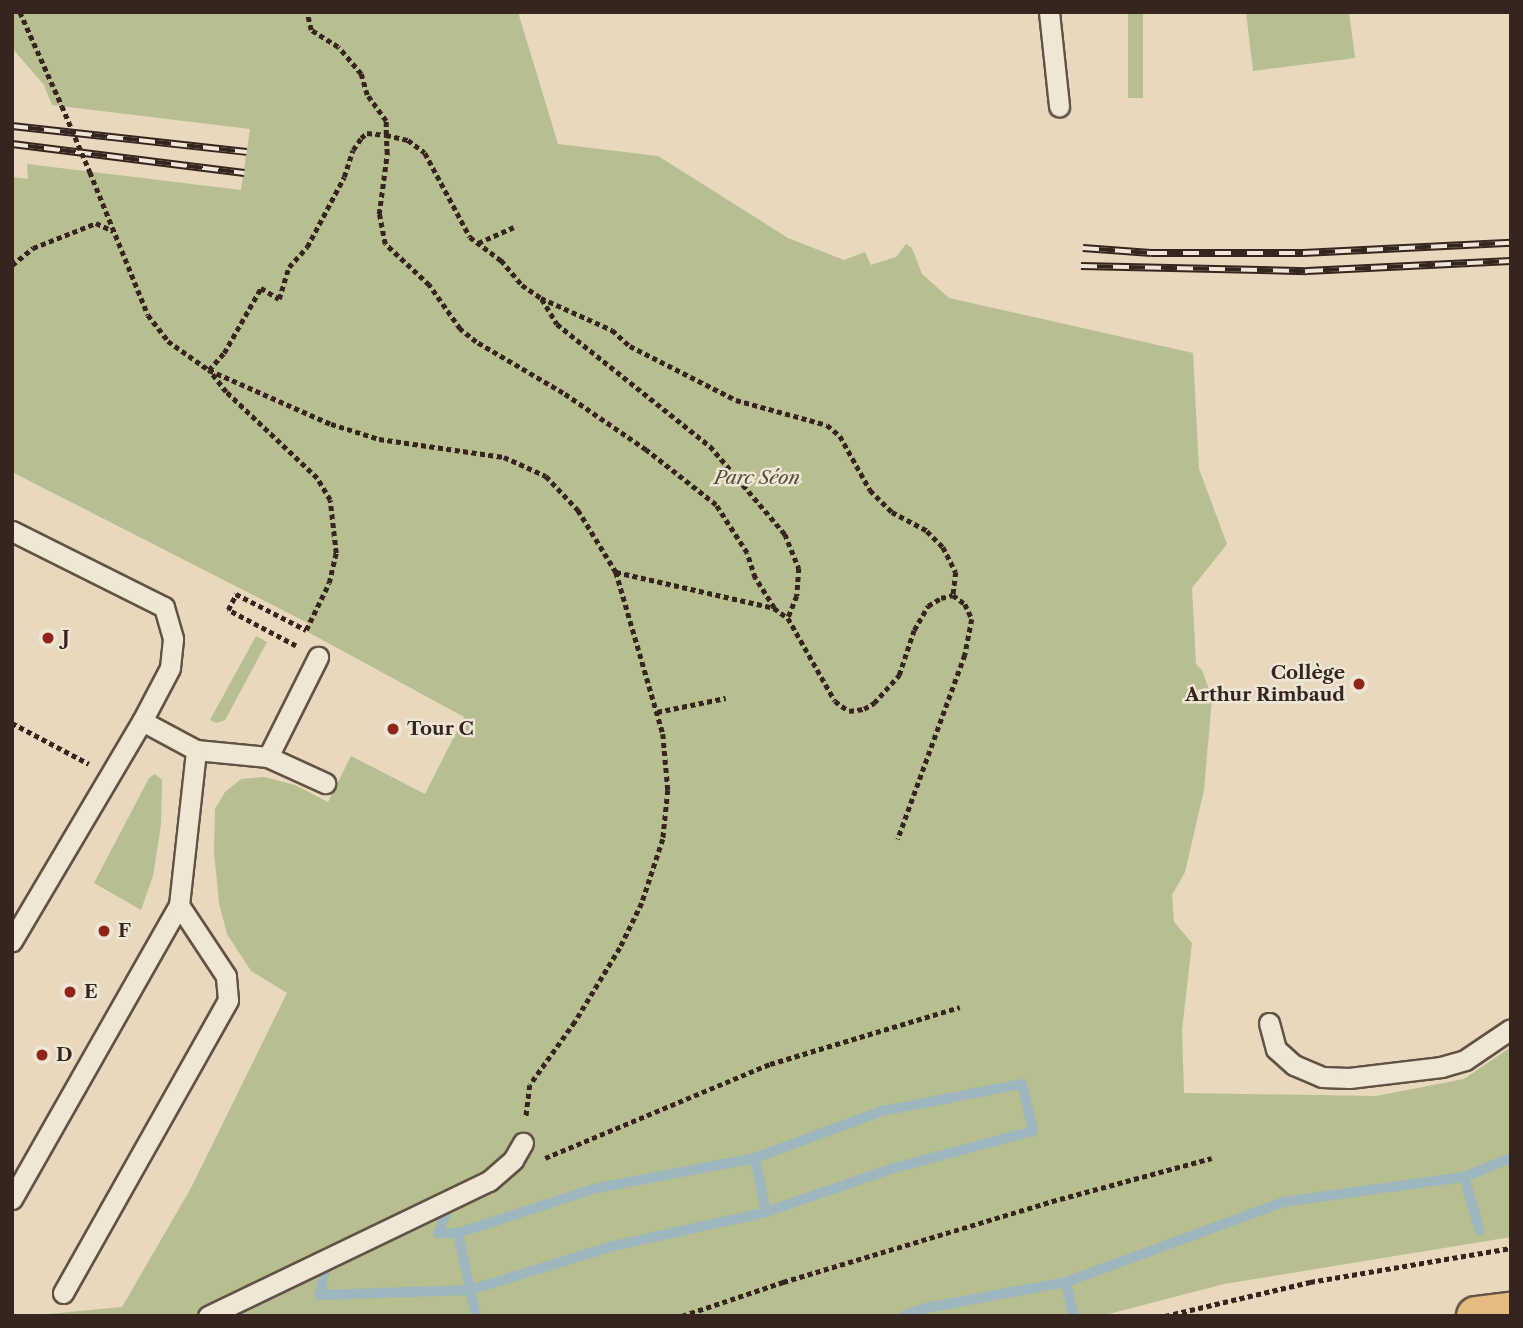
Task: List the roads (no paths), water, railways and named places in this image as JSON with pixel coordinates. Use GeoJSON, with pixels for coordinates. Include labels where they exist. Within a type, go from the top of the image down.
{"type":"FeatureCollection","features":[{"type":"Feature","properties":{"kind":"main road"},"geometry":{"type":"LineString","coordinates":[[1476,1316],[1511,1312]]}},
{"type":"Feature","properties":{"kind":"lane"},"geometry":{"type":"LineString","coordinates":[[1049,12],[1059,106]]}},
{"type":"Feature","properties":{"kind":"lane"},"geometry":{"type":"LineString","coordinates":[[12,531],[164,607],[173,639],[170,668],[142,721],[12,941]]}},
{"type":"Feature","properties":{"kind":"lane"},"geometry":{"type":"LineString","coordinates":[[268,757],[318,657]]}},
{"type":"Feature","properties":{"kind":"lane"},"geometry":{"type":"LineString","coordinates":[[142,721],[196,750],[268,757],[326,783]]}},
{"type":"Feature","properties":{"kind":"lane"},"geometry":{"type":"LineString","coordinates":[[12,1199],[179,905],[196,750]]}},
{"type":"Feature","properties":{"kind":"lane"},"geometry":{"type":"LineString","coordinates":[[63,1293],[228,1000],[226,976],[179,905]]}},
{"type":"Feature","properties":{"kind":"lane"},"geometry":{"type":"LineString","coordinates":[[1269,1023],[1276,1049],[1294,1065],[1322,1077],[1349,1078],[1441,1067],[1465,1060],[1511,1029]]}},
{"type":"Feature","properties":{"kind":"lane"},"geometry":{"type":"LineString","coordinates":[[208,1316],[489,1181],[513,1160],[523,1143]]}},
{"type":"Feature","properties":{"kind":"waterway"},"geometry":{"type":"LineString","coordinates":[[325,1271],[320,1295],[470,1290],[613,1246],[766,1212],[894,1168],[1033,1131],[1022,1084],[882,1111],[755,1158],[593,1189],[458,1233],[438,1233],[446,1213]]}},
{"type":"Feature","properties":{"kind":"waterway"},"geometry":{"type":"LineString","coordinates":[[755,1158],[766,1212]]}},
{"type":"Feature","properties":{"kind":"waterway"},"geometry":{"type":"LineString","coordinates":[[903,1316],[926,1308],[1066,1282],[1283,1202],[1464,1177],[1511,1158]]}},
{"type":"Feature","properties":{"kind":"waterway"},"geometry":{"type":"LineString","coordinates":[[1464,1177],[1480,1231]]}},
{"type":"Feature","properties":{"kind":"waterway"},"geometry":{"type":"LineString","coordinates":[[458,1233],[476,1316]]}},
{"type":"Feature","properties":{"kind":"waterway"},"geometry":{"type":"LineString","coordinates":[[1066,1282],[1073,1316]]}},
{"type":"Feature","properties":{"kind":"railway"},"geometry":{"type":"LineString","coordinates":[[12,126],[247,152]]}},
{"type":"Feature","properties":{"kind":"railway"},"geometry":{"type":"LineString","coordinates":[[12,144],[244,173]]}},
{"type":"Feature","properties":{"kind":"railway"},"geometry":{"type":"LineString","coordinates":[[1083,248],[1151,253],[1303,253],[1511,243]]}},
{"type":"Feature","properties":{"kind":"railway"},"geometry":{"type":"LineString","coordinates":[[1081,266],[1307,271],[1511,261]]}},
{"type":"Feature","properties":{"kind":"place","name":"J"},"geometry":{"type":"Point","coordinates":[48,638]}},
{"type":"Feature","properties":{"kind":"place","name":"Collège Arthur Rimbaud"},"geometry":{"type":"Point","coordinates":[1359,684]}},
{"type":"Feature","properties":{"kind":"place","name":"Tour C"},"geometry":{"type":"Point","coordinates":[393,729]}},
{"type":"Feature","properties":{"kind":"place","name":"F"},"geometry":{"type":"Point","coordinates":[104,931]}},
{"type":"Feature","properties":{"kind":"place","name":"E"},"geometry":{"type":"Point","coordinates":[70,992]}},
{"type":"Feature","properties":{"kind":"place","name":"D"},"geometry":{"type":"Point","coordinates":[42,1055]}},
{"type":"Feature","properties":{"kind":"park label","name":"Parc Séon"},"geometry":{"type":"Point","coordinates":[757,478]}}]}
